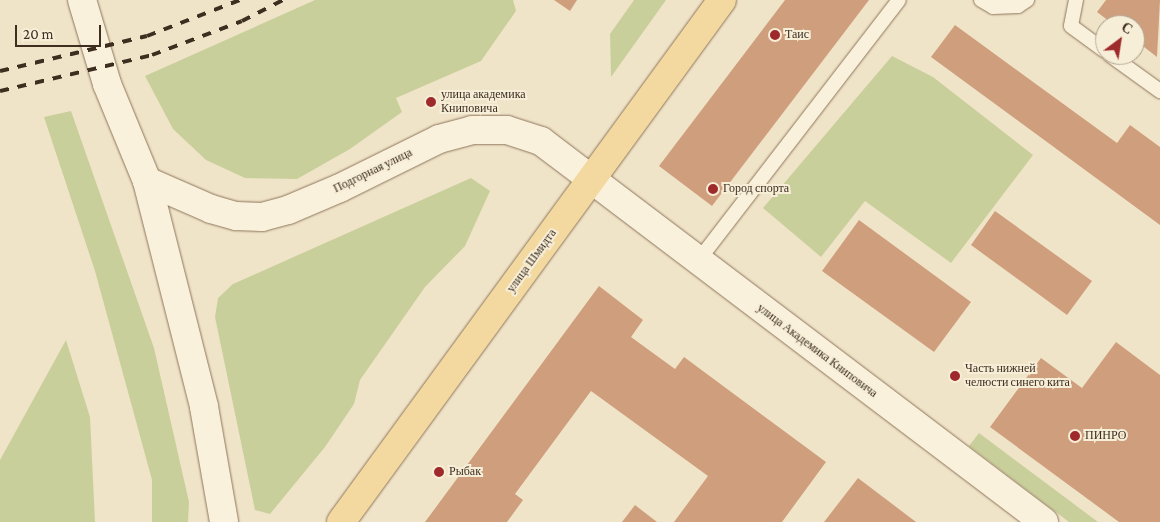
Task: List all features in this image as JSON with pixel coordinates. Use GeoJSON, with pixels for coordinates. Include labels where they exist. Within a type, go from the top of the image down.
{"type":"FeatureCollection","features":[{"type":"Feature","properties":{"kind":"main road"},"geometry":{"type":"LineString","coordinates":[[82,0],[107,84],[146,181],[204,406],[224,522]]}},
{"type":"Feature","properties":{"kind":"main road","name":"улица Шмидта"},"geometry":{"type":"LineString","coordinates":[[341,522],[722,0]]}},
{"type":"Feature","properties":{"kind":"main road","name":"Подгорная улица"},"geometry":{"type":"LineString","coordinates":[[146,181],[211,210],[236,216],[262,217],[288,210],[340,188],[439,139],[472,130],[498,130],[541,141],[592,178]]}},
{"type":"Feature","properties":{"kind":"main road","name":"улица Академика Книповича"},"geometry":{"type":"LineString","coordinates":[[592,178],[698,261],[1044,522]]}},
{"type":"Feature","properties":{"kind":"lane"},"geometry":{"type":"LineString","coordinates":[[698,261],[899,0]]}},
{"type":"Feature","properties":{"kind":"lane"},"geometry":{"type":"LineString","coordinates":[[981,0],[993,7],[1018,6],[1027,0]]}},
{"type":"Feature","properties":{"kind":"lane"},"geometry":{"type":"LineString","coordinates":[[1076,0],[1071,26],[1095,44]]}},
{"type":"Feature","properties":{"kind":"lane"},"geometry":{"type":"LineString","coordinates":[[1124,65],[1160,91]]}},
{"type":"Feature","properties":{"kind":"green space"},"geometry":{"type":"Polygon","coordinates":[[[315,0],[513,0],[516,11],[481,61],[396,98],[402,112],[350,149],[297,179],[245,178],[206,160],[173,129],[145,76],[315,0]]]}},
{"type":"Feature","properties":{"kind":"green space"},"geometry":{"type":"Polygon","coordinates":[[[634,0],[666,0],[611,77],[610,34],[634,0]]]}},
{"type":"Feature","properties":{"kind":"green space"},"geometry":{"type":"Polygon","coordinates":[[[892,56],[933,77],[1033,155],[951,263],[865,201],[821,257],[763,208],[892,56]]]}},
{"type":"Feature","properties":{"kind":"green space"},"geometry":{"type":"Polygon","coordinates":[[[71,111],[154,348],[189,502],[188,522],[152,522],[152,480],[95,271],[44,117],[71,111]]]}},
{"type":"Feature","properties":{"kind":"green space"},"geometry":{"type":"Polygon","coordinates":[[[471,178],[490,191],[465,246],[425,287],[360,380],[354,404],[325,447],[270,514],[255,510],[215,317],[218,298],[233,284],[471,178]]]}},
{"type":"Feature","properties":{"kind":"green space"},"geometry":{"type":"Polygon","coordinates":[[[66,340],[90,417],[95,522],[0,522],[0,460],[66,340]]]}},
{"type":"Feature","properties":{"kind":"green space"},"geometry":{"type":"Polygon","coordinates":[[[979,433],[1098,522],[1069,522],[969,446],[979,433]]]}},
{"type":"Feature","properties":{"kind":"building"},"geometry":{"type":"Polygon","coordinates":[[[554,0],[577,0],[570,11],[554,0]]]}},
{"type":"Feature","properties":{"kind":"building"},"geometry":{"type":"Polygon","coordinates":[[[785,0],[869,0],[712,206],[659,166],[785,0]]]}},
{"type":"Feature","properties":{"kind":"building"},"geometry":{"type":"Polygon","coordinates":[[[1106,0],[1160,0],[1157,57],[1145,48],[1145,15],[1101,15],[1097,12],[1106,0]]]}},
{"type":"Feature","properties":{"kind":"building"},"geometry":{"type":"Polygon","coordinates":[[[955,25],[1117,143],[1130,125],[1160,147],[1160,225],[931,57],[955,25]]]}},
{"type":"Feature","properties":{"kind":"building"},"geometry":{"type":"Polygon","coordinates":[[[995,211],[1092,281],[1067,315],[971,245],[995,211]]]}},
{"type":"Feature","properties":{"kind":"building"},"geometry":{"type":"Polygon","coordinates":[[[859,220],[971,302],[934,352],[822,271],[859,220]]]}},
{"type":"Feature","properties":{"kind":"building"},"geometry":{"type":"Polygon","coordinates":[[[599,286],[643,320],[631,337],[675,369],[684,357],[826,462],[782,522],[674,522],[708,476],[591,391],[515,494],[523,500],[507,522],[425,522],[599,286]]]}},
{"type":"Feature","properties":{"kind":"building","name":"ПИНРО"},"geometry":{"type":"Polygon","coordinates":[[[1116,342],[1160,375],[1160,522],[1119,522],[990,427],[1041,358],[1082,388],[1116,342]]]}},
{"type":"Feature","properties":{"kind":"building"},"geometry":{"type":"Polygon","coordinates":[[[858,478],[916,522],[824,522],[858,478]]]}},
{"type":"Feature","properties":{"kind":"building"},"geometry":{"type":"Polygon","coordinates":[[[635,505],[657,522],[622,522],[635,505]]]}},
{"type":"Feature","properties":{"kind":"railway"},"geometry":{"type":"LineString","coordinates":[[0,71],[147,36],[240,0]]}},
{"type":"Feature","properties":{"kind":"railway"},"geometry":{"type":"LineString","coordinates":[[0,91],[152,55],[242,21],[283,0]]}},
{"type":"Feature","properties":{"kind":"place","name":"Таис"},"geometry":{"type":"Point","coordinates":[775,35]}},
{"type":"Feature","properties":{"kind":"place","name":"улица академика Книповича"},"geometry":{"type":"Point","coordinates":[431,102]}},
{"type":"Feature","properties":{"kind":"place","name":"Город спорта"},"geometry":{"type":"Point","coordinates":[713,189]}},
{"type":"Feature","properties":{"kind":"place","name":"Часть нижней челюсти синего кита"},"geometry":{"type":"Point","coordinates":[955,376]}},
{"type":"Feature","properties":{"kind":"place","name":"ПИНРО"},"geometry":{"type":"Point","coordinates":[1075,436]}},
{"type":"Feature","properties":{"kind":"place","name":"Рыбак"},"geometry":{"type":"Point","coordinates":[439,472]}}]}
